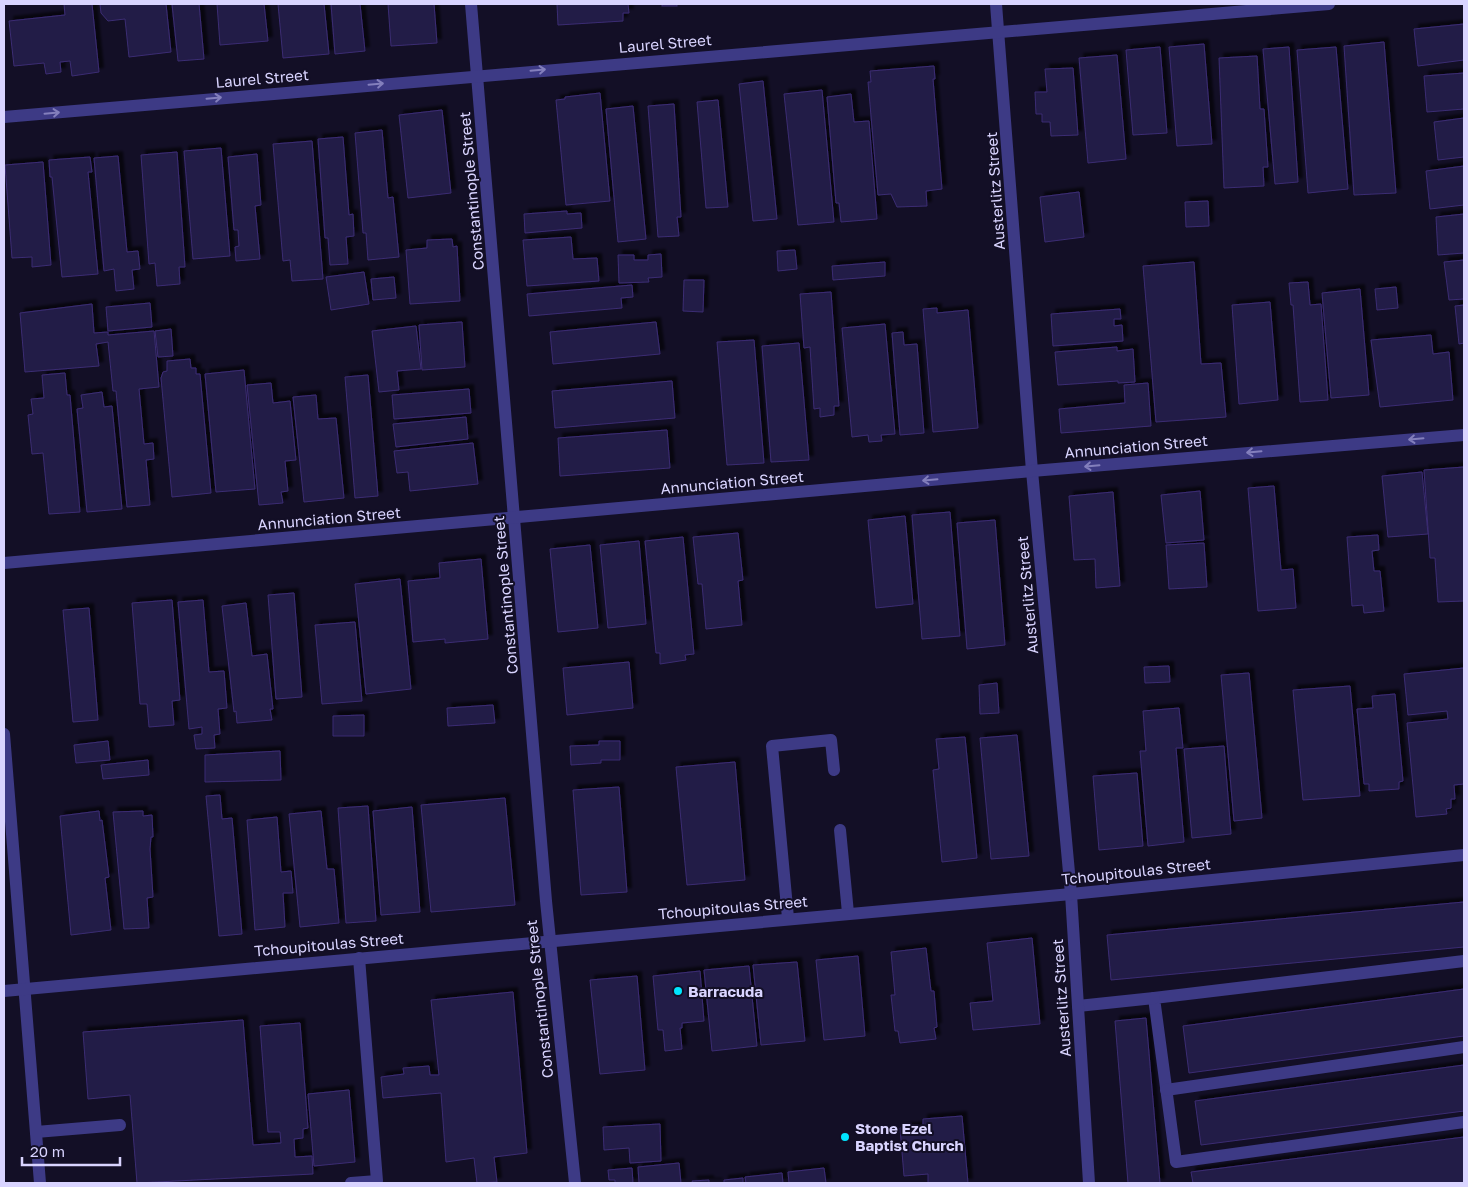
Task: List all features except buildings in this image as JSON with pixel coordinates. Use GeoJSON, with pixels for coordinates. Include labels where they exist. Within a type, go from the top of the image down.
{"type":"FeatureCollection","features":[{"type":"Feature","properties":{"kind":"street","name":"Constantinople Street"},"geometry":{"type":"LineString","coordinates":[[471,4],[550,940],[575,1183]]}},
{"type":"Feature","properties":{"kind":"street","name":"Austerlitz Street"},"geometry":{"type":"LineString","coordinates":[[996,4],[1032,471],[1071,894],[1089,1183]]}},
{"type":"Feature","properties":{"kind":"street","name":"Laurel Street"},"geometry":{"type":"LineString","coordinates":[[4,117],[999,30],[1274,10],[1329,4]]}},
{"type":"Feature","properties":{"kind":"street","name":"Annunciation Street"},"geometry":{"type":"LineString","coordinates":[[4,564],[1032,471],[1464,435]]}},
{"type":"Feature","properties":{"kind":"street"},"geometry":{"type":"LineString","coordinates":[[4,734],[26,989],[40,1183]]}},
{"type":"Feature","properties":{"kind":"street"},"geometry":{"type":"LineString","coordinates":[[788,918],[772,746],[831,740],[834,770]]}},
{"type":"Feature","properties":{"kind":"street"},"geometry":{"type":"LineString","coordinates":[[840,830],[848,913]]}},
{"type":"Feature","properties":{"kind":"street","name":"Tchoupitoulas Street"},"geometry":{"type":"LineString","coordinates":[[4,991],[788,918],[1071,894],[1464,855]]}},
{"type":"Feature","properties":{"kind":"street"},"geometry":{"type":"LineString","coordinates":[[351,1183],[377,1181],[359,958]]}},
{"type":"Feature","properties":{"kind":"street"},"geometry":{"type":"LineString","coordinates":[[1078,1006],[1464,961]]}},
{"type":"Feature","properties":{"kind":"street"},"geometry":{"type":"LineString","coordinates":[[1154,998],[1176,1162],[1464,1122]]}},
{"type":"Feature","properties":{"kind":"street"},"geometry":{"type":"LineString","coordinates":[[1166,1090],[1464,1047]]}},
{"type":"Feature","properties":{"kind":"street"},"geometry":{"type":"LineString","coordinates":[[36,1132],[120,1125]]}},
{"type":"Feature","properties":{"kind":"place","name":"Barracuda"},"geometry":{"type":"Point","coordinates":[678,991]}},
{"type":"Feature","properties":{"kind":"place","name":"Stone Ezel Baptist Church"},"geometry":{"type":"Point","coordinates":[845,1137]}}]}
